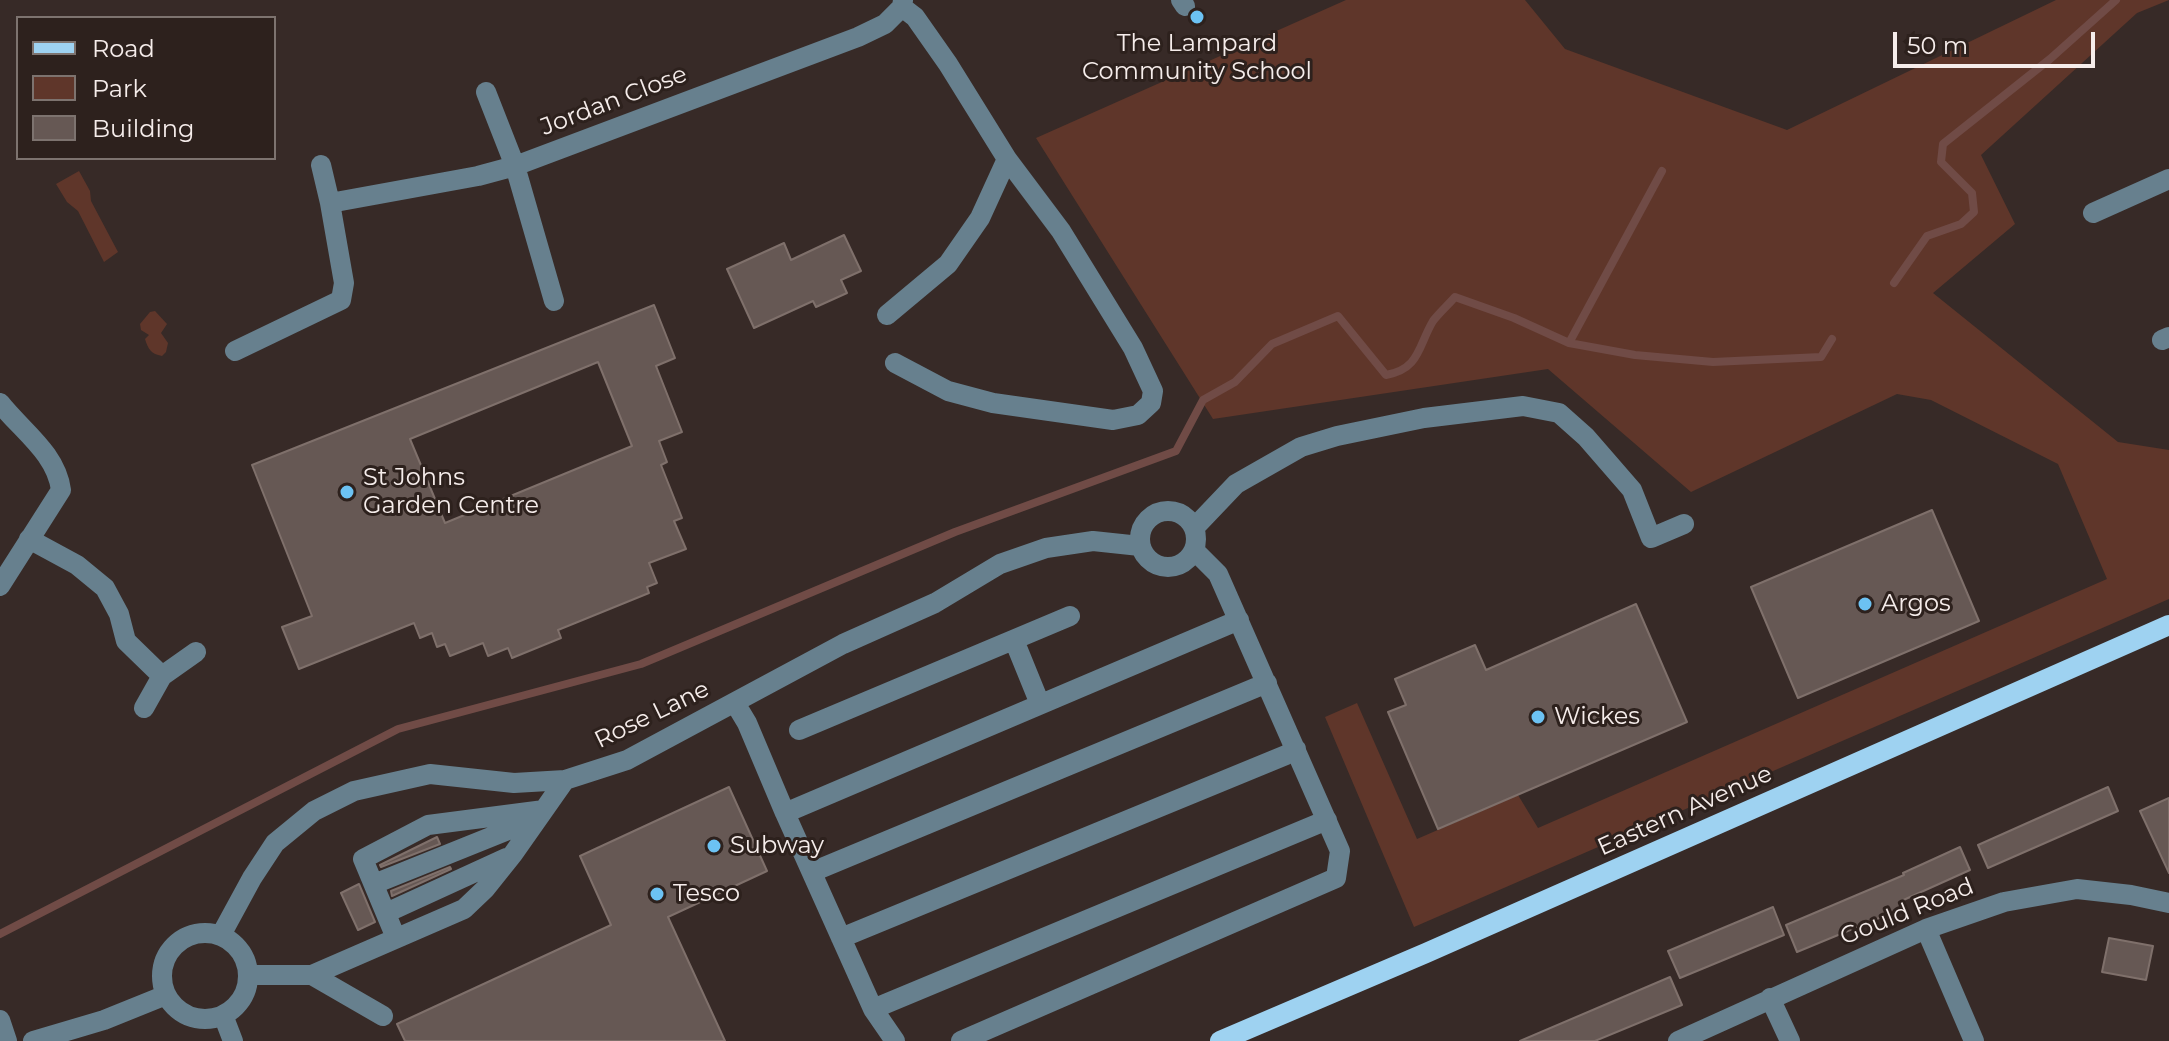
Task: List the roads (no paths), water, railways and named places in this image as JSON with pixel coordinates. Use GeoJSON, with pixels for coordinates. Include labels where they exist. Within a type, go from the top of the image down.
{"type":"FeatureCollection","features":[{"type":"Feature","properties":{"kind":"main road","name":"Eastern Avenue"},"geometry":{"type":"LineString","coordinates":[[1220,1041],[2169,625]]}},
{"type":"Feature","properties":{"kind":"street"},"geometry":{"type":"LineString","coordinates":[[895,363],[948,391],[993,403],[1113,420],[1138,415],[1151,403],[1153,391],[1133,348],[1061,231],[1007,159],[948,64],[915,17],[902,4]]}},
{"type":"Feature","properties":{"kind":"street","name":"Jordan Close"},"geometry":{"type":"LineString","coordinates":[[330,203],[478,176],[515,166],[858,37],[885,24],[902,4]]}},
{"type":"Feature","properties":{"kind":"street"},"geometry":{"type":"LineString","coordinates":[[486,92],[515,166],[554,301]]}},
{"type":"Feature","properties":{"kind":"street"},"geometry":{"type":"LineString","coordinates":[[887,315],[948,264],[980,218],[1007,159]]}},
{"type":"Feature","properties":{"kind":"street"},"geometry":{"type":"LineString","coordinates":[[235,351],[341,300],[344,283],[321,165]]}},
{"type":"Feature","properties":{"kind":"street"},"geometry":{"type":"LineString","coordinates":[[2093,213],[2169,179]]}},
{"type":"Feature","properties":{"kind":"street"},"geometry":{"type":"LineString","coordinates":[[0,403],[18,426],[46,452],[59,475],[61,490],[0,586]]}},
{"type":"Feature","properties":{"kind":"street"},"geometry":{"type":"LineString","coordinates":[[1195,527],[1236,484],[1301,447],[1337,436],[1424,418],[1523,406],[1559,413],[1586,437],[1632,490],[1651,538],[1684,524]]}},
{"type":"Feature","properties":{"kind":"street"},"geometry":{"type":"LineString","coordinates":[[1157,512],[1177,512],[1186,516],[1195,527],[1197,537],[1194,550],[1189,559],[1178,566],[1168,567],[1149,560],[1140,546],[1140,531],[1144,522],[1157,512]]}},
{"type":"Feature","properties":{"kind":"street"},"geometry":{"type":"LineString","coordinates":[[29,539],[77,565],[105,588],[119,614],[126,641],[162,676]]}},
{"type":"Feature","properties":{"kind":"street","name":"Rose Lane"},"geometry":{"type":"LineString","coordinates":[[221,935],[275,843],[314,811],[354,791],[430,774],[514,783],[565,780],[627,760],[843,644],[935,603],[1000,564],[1046,548],[1093,541],[1140,546]]}},
{"type":"Feature","properties":{"kind":"street"},"geometry":{"type":"LineString","coordinates":[[961,1041],[1336,878],[1340,851],[1327,820],[1218,574],[1194,550]]}},
{"type":"Feature","properties":{"kind":"street"},"geometry":{"type":"LineString","coordinates":[[799,730],[1070,616]]}},
{"type":"Feature","properties":{"kind":"street"},"geometry":{"type":"LineString","coordinates":[[785,813],[1239,620]]}},
{"type":"Feature","properties":{"kind":"street"},"geometry":{"type":"LineString","coordinates":[[1014,640],[1040,704]]}},
{"type":"Feature","properties":{"kind":"street"},"geometry":{"type":"LineString","coordinates":[[144,708],[162,676],[196,652]]}},
{"type":"Feature","properties":{"kind":"street"},"geometry":{"type":"LineString","coordinates":[[812,872],[1267,683]]}},
{"type":"Feature","properties":{"kind":"street"},"geometry":{"type":"LineString","coordinates":[[735,703],[747,723],[873,1009],[895,1041]]}},
{"type":"Feature","properties":{"kind":"street"},"geometry":{"type":"LineString","coordinates":[[841,938],[1296,749]]}},
{"type":"Feature","properties":{"kind":"street"},"geometry":{"type":"LineString","coordinates":[[248,975],[312,975],[464,909],[485,889],[565,780]]}},
{"type":"Feature","properties":{"kind":"street"},"geometry":{"type":"LineString","coordinates":[[396,938],[363,859],[428,825],[541,814]]}},
{"type":"Feature","properties":{"kind":"street"},"geometry":{"type":"LineString","coordinates":[[374,884],[541,814]]}},
{"type":"Feature","properties":{"kind":"street"},"geometry":{"type":"LineString","coordinates":[[873,1009],[1327,820]]}},
{"type":"Feature","properties":{"kind":"street"},"geometry":{"type":"LineString","coordinates":[[386,913],[510,857]]}},
{"type":"Feature","properties":{"kind":"street","name":"Gould Road"},"geometry":{"type":"LineString","coordinates":[[1678,1041],[1926,929],[2004,902],[2077,889],[2169,903]]}},
{"type":"Feature","properties":{"kind":"street"},"geometry":{"type":"LineString","coordinates":[[1926,929],[1974,1041]]}},
{"type":"Feature","properties":{"kind":"street"},"geometry":{"type":"LineString","coordinates":[[201,932],[221,935],[236,945],[245,960],[248,975],[246,988],[239,1001],[223,1015],[203,1019],[186,1014],[173,1005],[166,995],[162,967],[180,940],[201,932]]}},
{"type":"Feature","properties":{"kind":"street"},"geometry":{"type":"LineString","coordinates":[[312,975],[383,1016]]}},
{"type":"Feature","properties":{"kind":"street"},"geometry":{"type":"LineString","coordinates":[[33,1041],[104,1020],[166,995]]}},
{"type":"Feature","properties":{"kind":"street"},"geometry":{"type":"LineString","coordinates":[[1770,998],[1790,1041]]}},
{"type":"Feature","properties":{"kind":"street"},"geometry":{"type":"LineString","coordinates":[[223,1015],[233,1041]]}},
{"type":"Feature","properties":{"kind":"street"},"geometry":{"type":"LineString","coordinates":[[0,1020],[7,1041]]}},
{"type":"Feature","properties":{"kind":"waterway"},"geometry":{"type":"LineString","coordinates":[[1894,283],[1927,236],[1961,224],[1974,212],[1972,193],[1941,162],[1943,144],[2050,59],[2116,0]]}},
{"type":"Feature","properties":{"kind":"waterway"},"geometry":{"type":"LineString","coordinates":[[1569,343],[1662,171]]}},
{"type":"Feature","properties":{"kind":"waterway"},"geometry":{"type":"LineString","coordinates":[[0,934],[398,729],[641,664],[955,532],[1176,451],[1203,400],[1235,382],[1272,344],[1338,316],[1386,375],[1406,368],[1412,362],[1433,321],[1455,297],[1514,318],[1569,343],[1635,355],[1713,362],[1821,357],[1832,339]]}},
{"type":"Feature","properties":{"kind":"place","name":"The Lampard Community School"},"geometry":{"type":"Point","coordinates":[1197,17]}},
{"type":"Feature","properties":{"kind":"place","name":"St Johns Garden Centre"},"geometry":{"type":"Point","coordinates":[347,492]}},
{"type":"Feature","properties":{"kind":"place","name":"Argos"},"geometry":{"type":"Point","coordinates":[1865,604]}},
{"type":"Feature","properties":{"kind":"place","name":"Wickes"},"geometry":{"type":"Point","coordinates":[1538,717]}},
{"type":"Feature","properties":{"kind":"place","name":"Subway"},"geometry":{"type":"Point","coordinates":[714,846]}},
{"type":"Feature","properties":{"kind":"place","name":"Tesco"},"geometry":{"type":"Point","coordinates":[657,894]}}]}
